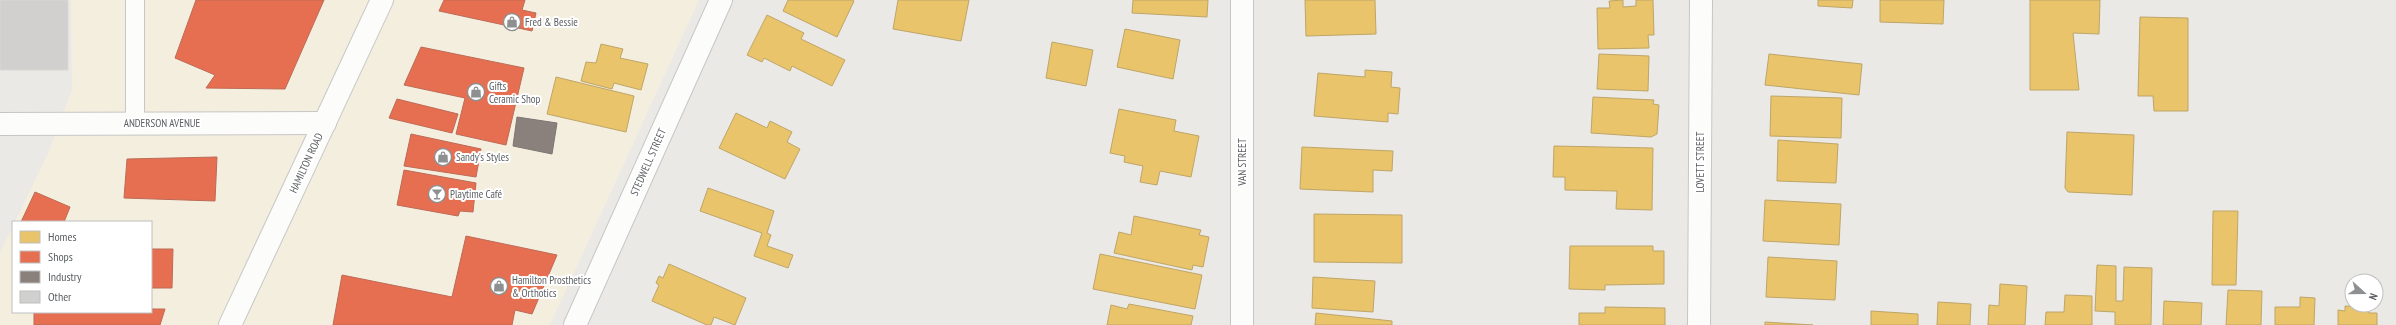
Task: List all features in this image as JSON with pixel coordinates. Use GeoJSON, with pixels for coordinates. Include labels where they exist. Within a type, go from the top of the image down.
{"type":"FeatureCollection","features":[{"type":"Feature","properties":{"kind":"street","name":"HAMILTON ROAD"},"geometry":{"type":"LineString","coordinates":[[230,325],[382,0]]}},
{"type":"Feature","properties":{"kind":"street","name":"STEDWELL STREET"},"geometry":{"type":"LineString","coordinates":[[575,325],[721,0]]}},
{"type":"Feature","properties":{"kind":"street","name":"VAN STREET"},"geometry":{"type":"LineString","coordinates":[[1242,0],[1242,325]]}},
{"type":"Feature","properties":{"kind":"street","name":"LOVETT STREET"},"geometry":{"type":"LineString","coordinates":[[1699,325],[1701,0]]}},
{"type":"Feature","properties":{"kind":"street","name":"ANDERSON AVENUE"},"geometry":{"type":"LineString","coordinates":[[0,124],[325,123]]}},
{"type":"Feature","properties":{"kind":"lane"},"geometry":{"type":"LineString","coordinates":[[134,0],[135,124]]}},
{"type":"Feature","properties":{"kind":"shaded area"},"geometry":{"type":"Polygon","coordinates":[[[71,0],[699,0],[550,325],[0,325],[0,253],[12,228],[12,313],[152,313],[152,221],[15,221],[49,151],[72,90],[71,0]]]}},
{"type":"Feature","properties":{"kind":"building: Homes"},"geometry":{"type":"Polygon","coordinates":[[[788,0],[854,1],[837,37],[783,11],[788,0]]]}},
{"type":"Feature","properties":{"kind":"building: Homes"},"geometry":{"type":"Polygon","coordinates":[[[898,0],[969,0],[961,41],[893,29],[898,0]]]}},
{"type":"Feature","properties":{"kind":"building: Homes"},"geometry":{"type":"Polygon","coordinates":[[[1133,0],[1208,0],[1207,17],[1132,13],[1133,0]]]}},
{"type":"Feature","properties":{"kind":"building: Homes"},"geometry":{"type":"Polygon","coordinates":[[[1305,0],[1375,0],[1376,34],[1306,36],[1305,0]]]}},
{"type":"Feature","properties":{"kind":"building: Homes"},"geometry":{"type":"Polygon","coordinates":[[[1623,0],[1623,7],[1636,6],[1636,0],[1653,0],[1654,35],[1648,35],[1649,48],[1598,49],[1597,8],[1610,8],[1609,1],[1623,0]]]}},
{"type":"Feature","properties":{"kind":"building: Homes"},"geometry":{"type":"Polygon","coordinates":[[[1818,0],[1853,0],[1852,8],[1818,6],[1818,0]]]}},
{"type":"Feature","properties":{"kind":"building: Homes"},"geometry":{"type":"Polygon","coordinates":[[[1880,0],[1944,0],[1943,24],[1880,22],[1880,0]]]}},
{"type":"Feature","properties":{"kind":"building: Homes"},"geometry":{"type":"Polygon","coordinates":[[[2030,0],[2100,0],[2099,34],[2073,33],[2079,90],[2030,90],[2030,0]]]}},
{"type":"Feature","properties":{"kind":"building: Homes"},"geometry":{"type":"Polygon","coordinates":[[[767,15],[804,33],[801,39],[845,60],[832,86],[792,66],[790,71],[764,58],[762,62],[747,55],[767,15]]]}},
{"type":"Feature","properties":{"kind":"building: Homes"},"geometry":{"type":"Polygon","coordinates":[[[2140,17],[2188,18],[2188,111],[2154,111],[2153,96],[2138,96],[2140,17]]]}},
{"type":"Feature","properties":{"kind":"building: Homes"},"geometry":{"type":"Polygon","coordinates":[[[1125,29],[1180,40],[1173,79],[1117,67],[1125,29]]]}},
{"type":"Feature","properties":{"kind":"building: Homes"},"geometry":{"type":"Polygon","coordinates":[[[1052,42],[1093,50],[1086,86],[1046,78],[1052,42]]]}},
{"type":"Feature","properties":{"kind":"building: Homes"},"geometry":{"type":"Polygon","coordinates":[[[601,44],[623,49],[620,58],[648,64],[641,90],[614,83],[612,89],[581,81],[586,62],[596,63],[601,44]]]}},
{"type":"Feature","properties":{"kind":"building: Homes"},"geometry":{"type":"Polygon","coordinates":[[[1599,54],[1649,56],[1648,91],[1597,89],[1599,54]]]}},
{"type":"Feature","properties":{"kind":"building: Homes"},"geometry":{"type":"Polygon","coordinates":[[[1769,54],[1862,64],[1859,95],[1765,85],[1769,54]]]}},
{"type":"Feature","properties":{"kind":"building: Homes"},"geometry":{"type":"Polygon","coordinates":[[[1365,70],[1392,72],[1391,87],[1400,88],[1398,114],[1388,113],[1388,122],[1314,116],[1318,73],[1365,77],[1365,70]]]}},
{"type":"Feature","properties":{"kind":"building: Homes"},"geometry":{"type":"Polygon","coordinates":[[[556,77],[634,96],[626,132],[547,114],[556,77]]]}},
{"type":"Feature","properties":{"kind":"building: Homes"},"geometry":{"type":"Polygon","coordinates":[[[1771,96],[1842,98],[1841,138],[1770,136],[1771,96]]]}},
{"type":"Feature","properties":{"kind":"building: Homes"},"geometry":{"type":"Polygon","coordinates":[[[1593,97],[1654,100],[1653,104],[1659,105],[1657,134],[1651,137],[1591,133],[1593,97]]]}},
{"type":"Feature","properties":{"kind":"building: Homes"},"geometry":{"type":"Polygon","coordinates":[[[1119,109],[1176,120],[1174,131],[1199,136],[1191,177],[1160,171],[1157,185],[1140,182],[1143,166],[1124,162],[1125,156],[1110,153],[1119,109]]]}},
{"type":"Feature","properties":{"kind":"building: Homes"},"geometry":{"type":"Polygon","coordinates":[[[736,113],[767,128],[770,121],[792,132],[787,142],[800,149],[785,179],[719,148],[736,113]]]}},
{"type":"Feature","properties":{"kind":"building: Homes"},"geometry":{"type":"Polygon","coordinates":[[[2067,132],[2134,135],[2132,195],[2068,192],[2065,188],[2067,132]]]}},
{"type":"Feature","properties":{"kind":"building: Homes"},"geometry":{"type":"Polygon","coordinates":[[[1778,140],[1838,144],[1836,183],[1777,181],[1778,140]]]}},
{"type":"Feature","properties":{"kind":"building: Homes"},"geometry":{"type":"Polygon","coordinates":[[[1554,146],[1653,148],[1652,210],[1616,209],[1617,191],[1565,190],[1565,177],[1553,177],[1554,146]]]}},
{"type":"Feature","properties":{"kind":"building: Homes"},"geometry":{"type":"Polygon","coordinates":[[[1302,147],[1393,151],[1392,171],[1373,170],[1373,192],[1300,189],[1302,147]]]}},
{"type":"Feature","properties":{"kind":"building: Homes"},"geometry":{"type":"Polygon","coordinates":[[[708,188],[774,211],[767,233],[771,235],[767,246],[793,255],[788,268],[754,256],[762,233],[700,211],[708,188]]]}},
{"type":"Feature","properties":{"kind":"building: Homes"},"geometry":{"type":"Polygon","coordinates":[[[1765,200],[1841,204],[1839,245],[1763,241],[1765,200]]]}},
{"type":"Feature","properties":{"kind":"building: Homes"},"geometry":{"type":"Polygon","coordinates":[[[2213,211],[2238,211],[2236,285],[2212,285],[2213,211]]]}},
{"type":"Feature","properties":{"kind":"building: Homes"},"geometry":{"type":"Polygon","coordinates":[[[1314,214],[1402,215],[1402,263],[1314,262],[1314,214]]]}},
{"type":"Feature","properties":{"kind":"building: Homes"},"geometry":{"type":"Polygon","coordinates":[[[1134,216],[1201,230],[1199,235],[1209,237],[1203,267],[1193,265],[1192,270],[1114,253],[1119,232],[1131,235],[1134,216]]]}},
{"type":"Feature","properties":{"kind":"building: Homes"},"geometry":{"type":"Polygon","coordinates":[[[1570,246],[1653,246],[1653,251],[1664,251],[1664,284],[1605,285],[1605,290],[1569,289],[1570,246]]]}},
{"type":"Feature","properties":{"kind":"building: Homes"},"geometry":{"type":"Polygon","coordinates":[[[1100,254],[1202,275],[1195,309],[1093,289],[1100,254]]]}},
{"type":"Feature","properties":{"kind":"building: Homes"},"geometry":{"type":"Polygon","coordinates":[[[1768,257],[1837,261],[1835,300],[1766,297],[1768,257]]]}},
{"type":"Feature","properties":{"kind":"building: Homes"},"geometry":{"type":"Polygon","coordinates":[[[669,264],[746,298],[735,325],[714,317],[711,325],[707,325],[652,301],[659,285],[656,283],[659,276],[663,278],[669,264]]]}},
{"type":"Feature","properties":{"kind":"building: Homes"},"geometry":{"type":"Polygon","coordinates":[[[2097,265],[2116,266],[2116,301],[2123,301],[2124,267],[2152,268],[2151,325],[2115,325],[2115,312],[2095,311],[2097,265]]]}},
{"type":"Feature","properties":{"kind":"building: Homes"},"geometry":{"type":"Polygon","coordinates":[[[1313,277],[1375,281],[1373,312],[1312,308],[1313,277]]]}},
{"type":"Feature","properties":{"kind":"building: Homes"},"geometry":{"type":"Polygon","coordinates":[[[2000,284],[2027,286],[2025,325],[1988,325],[1989,305],[1999,306],[2000,284]]]}},
{"type":"Feature","properties":{"kind":"building: Homes"},"geometry":{"type":"Polygon","coordinates":[[[2228,290],[2262,291],[2261,325],[2226,325],[2228,290]]]}},
{"type":"Feature","properties":{"kind":"building: Homes"},"geometry":{"type":"Polygon","coordinates":[[[2065,295],[2092,296],[2092,325],[2045,325],[2046,312],[2064,312],[2065,295]]]}},
{"type":"Feature","properties":{"kind":"building: Homes"},"geometry":{"type":"Polygon","coordinates":[[[2300,297],[2315,298],[2314,325],[2275,325],[2275,307],[2300,307],[2300,297]]]}},
{"type":"Feature","properties":{"kind":"building: Homes"},"geometry":{"type":"Polygon","coordinates":[[[2164,301],[2202,303],[2201,325],[2163,325],[2164,301]]]}},
{"type":"Feature","properties":{"kind":"building: Homes"},"geometry":{"type":"Polygon","coordinates":[[[1938,302],[1971,304],[1970,325],[1937,325],[1938,302]]]}},
{"type":"Feature","properties":{"kind":"building: Homes"},"geometry":{"type":"Polygon","coordinates":[[[1129,304],[1193,316],[1191,325],[1107,325],[1111,305],[1127,309],[1129,304]]]}},
{"type":"Feature","properties":{"kind":"building: Homes"},"geometry":{"type":"Polygon","coordinates":[[[1605,307],[1665,308],[1665,325],[1579,325],[1579,313],[1605,313],[1605,307]]]}},
{"type":"Feature","properties":{"kind":"building: Homes"},"geometry":{"type":"Polygon","coordinates":[[[2338,310],[2344,311],[2344,313],[2377,313],[2377,325],[2338,325],[2338,310]]]}},
{"type":"Feature","properties":{"kind":"building: Homes"},"geometry":{"type":"Polygon","coordinates":[[[1871,311],[1918,314],[1918,325],[1871,325],[1871,311]]]}},
{"type":"Feature","properties":{"kind":"building: Homes"},"geometry":{"type":"Polygon","coordinates":[[[1316,313],[1392,321],[1392,325],[1315,325],[1316,313]]]}},
{"type":"Feature","properties":{"kind":"building: Homes"},"geometry":{"type":"Polygon","coordinates":[[[1765,322],[1813,325],[1765,325],[1765,322]]]}},
{"type":"Feature","properties":{"kind":"building: Shops"},"geometry":{"type":"Polygon","coordinates":[[[196,0],[324,0],[285,89],[206,88],[215,75],[175,58],[196,0]]]}},
{"type":"Feature","properties":{"kind":"building: Shops","name":"Fred & Bessie"},"geometry":{"type":"Polygon","coordinates":[[[444,0],[525,0],[522,10],[536,13],[532,31],[439,11],[444,0]]]}},
{"type":"Feature","properties":{"kind":"building: Shops","name":"Gifts Ceramic Shop"},"geometry":{"type":"Polygon","coordinates":[[[421,47],[524,68],[506,145],[456,134],[465,98],[404,85],[421,47]]]}},
{"type":"Feature","properties":{"kind":"building: Shops"},"geometry":{"type":"Polygon","coordinates":[[[397,99],[458,114],[452,133],[389,118],[397,99]]]}},
{"type":"Feature","properties":{"kind":"building: Shops","name":"Sandy's Styles"},"geometry":{"type":"Polygon","coordinates":[[[411,134],[481,149],[476,177],[404,166],[411,134]]]}},
{"type":"Feature","properties":{"kind":"building: Shops"},"geometry":{"type":"Polygon","coordinates":[[[217,157],[215,201],[124,198],[127,159],[217,157]]]}},
{"type":"Feature","properties":{"kind":"building: Shops","name":"Playtime Café"},"geometry":{"type":"Polygon","coordinates":[[[404,170],[476,183],[473,212],[460,211],[458,216],[397,205],[404,170]]]}},
{"type":"Feature","properties":{"kind":"building: Shops"},"geometry":{"type":"Polygon","coordinates":[[[35,192],[70,207],[64,221],[21,221],[35,192]]]}},
{"type":"Feature","properties":{"kind":"building: Shops","name":"Hamilton Prosthetics & Orthotics"},"geometry":{"type":"Polygon","coordinates":[[[466,236],[557,255],[532,314],[515,310],[512,325],[333,325],[342,275],[452,297],[466,236]]]}},
{"type":"Feature","properties":{"kind":"building: Shops"},"geometry":{"type":"Polygon","coordinates":[[[152,249],[173,249],[172,288],[152,288],[152,249]]]}},
{"type":"Feature","properties":{"kind":"building: Shops"},"geometry":{"type":"Polygon","coordinates":[[[152,309],[165,309],[160,325],[34,325],[34,313],[152,313],[152,309]]]}},
{"type":"Feature","properties":{"kind":"building: Industry"},"geometry":{"type":"Polygon","coordinates":[[[517,117],[557,123],[552,154],[513,146],[517,117]]]}},
{"type":"Feature","properties":{"kind":"building: Other"},"geometry":{"type":"Polygon","coordinates":[[[0,0],[68,0],[68,70],[0,70],[0,0]]]}},
{"type":"Feature","properties":{"kind":"place","name":"Fred & Bessie"},"geometry":{"type":"Point","coordinates":[512,22]}},
{"type":"Feature","properties":{"kind":"place","name":"Gifts Ceramic Shop"},"geometry":{"type":"Point","coordinates":[476,92]}},
{"type":"Feature","properties":{"kind":"place","name":"Sandy's Styles"},"geometry":{"type":"Point","coordinates":[443,157]}},
{"type":"Feature","properties":{"kind":"place","name":"Playtime Café"},"geometry":{"type":"Point","coordinates":[437,194]}},
{"type":"Feature","properties":{"kind":"place","name":"Hamilton Prosthetics & Orthotics"},"geometry":{"type":"Point","coordinates":[499,286]}}]}
